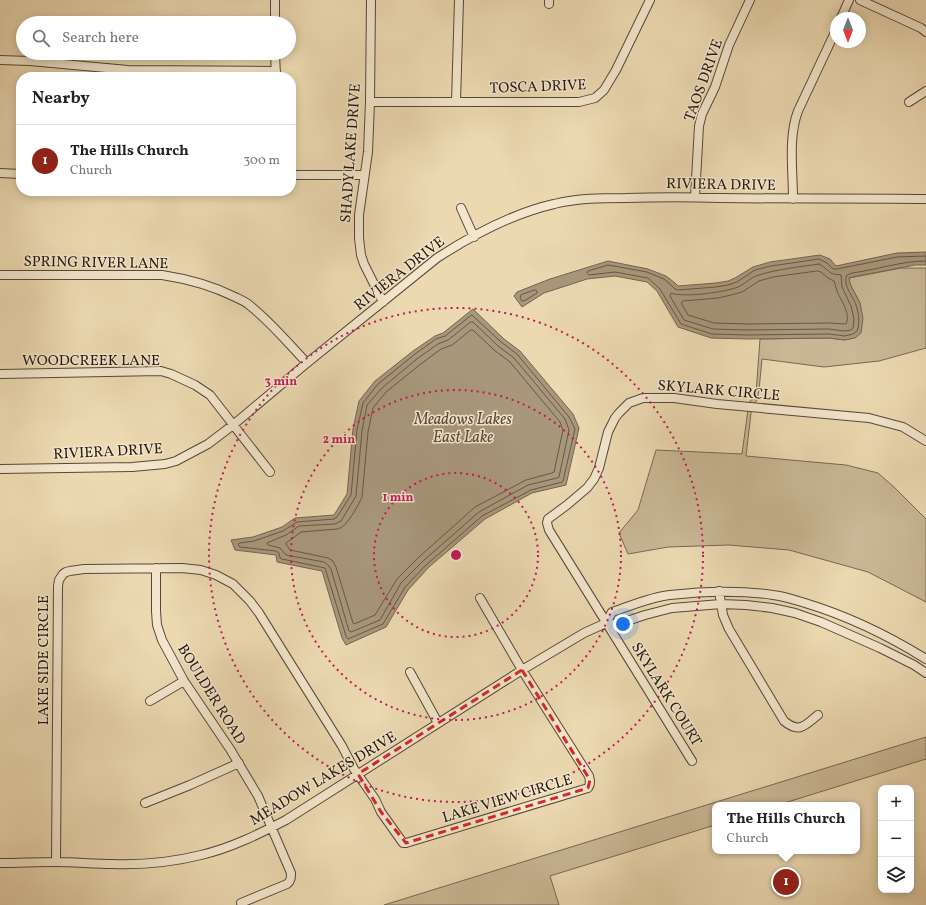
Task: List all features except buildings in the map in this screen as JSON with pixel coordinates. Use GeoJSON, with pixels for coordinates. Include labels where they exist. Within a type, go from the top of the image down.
{"type":"FeatureCollection","features":[{"type":"Feature","properties":{"kind":"street"},"geometry":{"type":"LineString","coordinates":[[275,0],[275,16]]}},
{"type":"Feature","properties":{"kind":"street","name":"SHADY LAKE DRIVE"},"geometry":{"type":"LineString","coordinates":[[371,0],[368,152],[359,215],[359,238],[361,255],[364,264],[369,277],[383,302]]}},
{"type":"Feature","properties":{"kind":"street"},"geometry":{"type":"LineString","coordinates":[[456,102],[458,0]]}},
{"type":"Feature","properties":{"kind":"street","name":"TOSCA DRIVE"},"geometry":{"type":"LineString","coordinates":[[370,102],[579,102],[595,98],[604,90],[616,70],[650,0]]}},
{"type":"Feature","properties":{"kind":"street","name":"TAOS DRIVE"},"geometry":{"type":"LineString","coordinates":[[695,197],[699,126],[702,114],[715,87],[729,45],[750,0]]}},
{"type":"Feature","properties":{"kind":"street"},"geometry":{"type":"LineString","coordinates":[[844,12],[849,0]]}},
{"type":"Feature","properties":{"kind":"street"},"geometry":{"type":"LineString","coordinates":[[860,0],[921,28],[926,32]]}},
{"type":"Feature","properties":{"kind":"street"},"geometry":{"type":"LineString","coordinates":[[793,199],[792,140],[795,119],[830,43]]}},
{"type":"Feature","properties":{"kind":"street"},"geometry":{"type":"LineString","coordinates":[[0,60],[30,61],[128,70],[202,72]]}},
{"type":"Feature","properties":{"kind":"street"},"geometry":{"type":"LineString","coordinates":[[276,60],[276,72]]}},
{"type":"Feature","properties":{"kind":"street"},"geometry":{"type":"LineString","coordinates":[[909,102],[926,92]]}},
{"type":"Feature","properties":{"kind":"street"},"geometry":{"type":"LineString","coordinates":[[0,173],[16,174]]}},
{"type":"Feature","properties":{"kind":"street"},"geometry":{"type":"LineString","coordinates":[[296,175],[364,175]]}},
{"type":"Feature","properties":{"kind":"street","name":"RIVIERA DRIVE"},"geometry":{"type":"LineString","coordinates":[[0,469],[132,467],[165,464],[176,461],[195,452],[233,425],[437,258],[454,247],[504,222],[538,208],[567,201],[597,198],[926,198]]}},
{"type":"Feature","properties":{"kind":"street"},"geometry":{"type":"LineString","coordinates":[[461,208],[474,237]]}},
{"type":"Feature","properties":{"kind":"street","name":"SPRING RIVER LANE"},"geometry":{"type":"LineString","coordinates":[[0,275],[162,275],[206,284],[247,303],[265,319],[307,363]]}},
{"type":"Feature","properties":{"kind":"street","name":"WOODCREEK LANE"},"geometry":{"type":"LineString","coordinates":[[0,374],[161,371],[172,374],[195,385],[210,395],[270,472]]}},
{"type":"Feature","properties":{"kind":"street","name":"SKYLARK CIRCLE"},"geometry":{"type":"LineString","coordinates":[[606,622],[549,530],[547,523],[548,519],[588,488],[599,468],[608,432],[615,418],[629,403],[643,398],[674,398],[717,404],[869,418],[903,427],[926,441]]}},
{"type":"Feature","properties":{"kind":"street","name":"BOULDER ROAD"},"geometry":{"type":"LineString","coordinates":[[156,568],[157,625],[162,640],[184,681],[258,796],[291,873],[290,882],[287,884],[241,903]]}},
{"type":"Feature","properties":{"kind":"street","name":"LAKE SIDE CIRCLE"},"geometry":{"type":"LineString","coordinates":[[56,862],[58,586],[59,580],[66,572],[84,569],[182,568],[201,570],[216,575],[233,584],[250,600],[358,774]]}},
{"type":"Feature","properties":{"kind":"street"},"geometry":{"type":"LineString","coordinates":[[719,592],[723,615],[729,629],[784,721],[791,727],[796,728],[803,726],[818,715]]}},
{"type":"Feature","properties":{"kind":"street","name":"MEADOW LAKES DRIVE"},"geometry":{"type":"LineString","coordinates":[[0,863],[56,862],[134,864],[167,861],[201,855],[252,837],[286,820],[522,670],[584,633],[606,622],[612,612],[653,598],[670,595],[719,592],[749,592],[774,595],[825,609],[872,629],[926,659]]}},
{"type":"Feature","properties":{"kind":"street"},"geometry":{"type":"LineString","coordinates":[[480,598],[522,670]]}},
{"type":"Feature","properties":{"kind":"street","name":"MEADOW LAKES DRIVE"},"geometry":{"type":"LineString","coordinates":[[606,622],[618,624],[672,608],[721,604],[772,608],[795,613],[821,622],[880,648],[914,665],[926,673]]}},
{"type":"Feature","properties":{"kind":"street","name":"SKYLARK COURT"},"geometry":{"type":"LineString","coordinates":[[606,622],[692,761]]}},
{"type":"Feature","properties":{"kind":"street","name":"LAKE VIEW CIRCLE"},"geometry":{"type":"LineString","coordinates":[[358,774],[375,799],[381,812],[403,843],[588,788],[590,786],[589,776],[522,670]]}},
{"type":"Feature","properties":{"kind":"street"},"geometry":{"type":"LineString","coordinates":[[410,672],[438,723]]}},
{"type":"Feature","properties":{"kind":"street"},"geometry":{"type":"LineString","coordinates":[[150,701],[184,681]]}},
{"type":"Feature","properties":{"kind":"street"},"geometry":{"type":"LineString","coordinates":[[145,803],[190,786],[238,763]]}},
{"type":"Feature","properties":{"kind":"highlighted area"},"geometry":{"type":"Polygon","coordinates":[[[522,670],[590,780],[588,788],[406,843],[381,812],[358,774],[522,670]]]}},
{"type":"Feature","properties":{"kind":"shaded area"},"geometry":{"type":"Polygon","coordinates":[[[901,268],[926,268],[926,348],[879,361],[824,367],[762,359],[759,390],[757,400],[751,413],[746,456],[846,465],[878,473],[926,519],[926,602],[868,572],[789,550],[729,545],[668,547],[628,554],[619,533],[638,510],[656,450],[742,454],[749,402],[756,394],[760,339],[829,338],[845,340],[860,303],[850,284],[849,278],[901,268]]]}},
{"type":"Feature","properties":{"kind":"shaded area"},"geometry":{"type":"Polygon","coordinates":[[[926,737],[926,759],[788,802],[716,802],[926,737]]]}},
{"type":"Feature","properties":{"kind":"shaded area"},"geometry":{"type":"Polygon","coordinates":[[[712,803],[712,826],[550,876],[559,905],[384,905],[712,803]]]}},
{"type":"Feature","properties":{"kind":"water"},"geometry":{"type":"Polygon","coordinates":[[[926,252],[926,265],[915,265],[849,278],[850,284],[860,303],[863,318],[861,333],[855,338],[845,340],[829,338],[711,338],[678,327],[657,291],[647,282],[615,276],[587,279],[544,293],[522,307],[514,296],[517,292],[550,279],[608,261],[648,269],[666,276],[678,286],[728,281],[753,267],[770,262],[820,255],[830,259],[836,266],[897,253],[926,252]]]}},
{"type":"Feature","properties":{"kind":"water","name":"Meadows Lakes East Lake"},"geometry":{"type":"Polygon","coordinates":[[[473,309],[504,339],[520,351],[573,414],[579,428],[566,485],[532,493],[485,519],[429,567],[408,590],[386,627],[346,645],[342,638],[322,571],[277,562],[276,555],[235,550],[231,540],[253,537],[282,527],[295,518],[334,515],[347,494],[353,429],[359,401],[375,381],[413,351],[435,336],[443,333],[473,309]]]}},
{"type":"Feature","properties":{"kind":"place","name":"The Hills Church"},"geometry":{"type":"Point","coordinates":[786,882]}}]}
